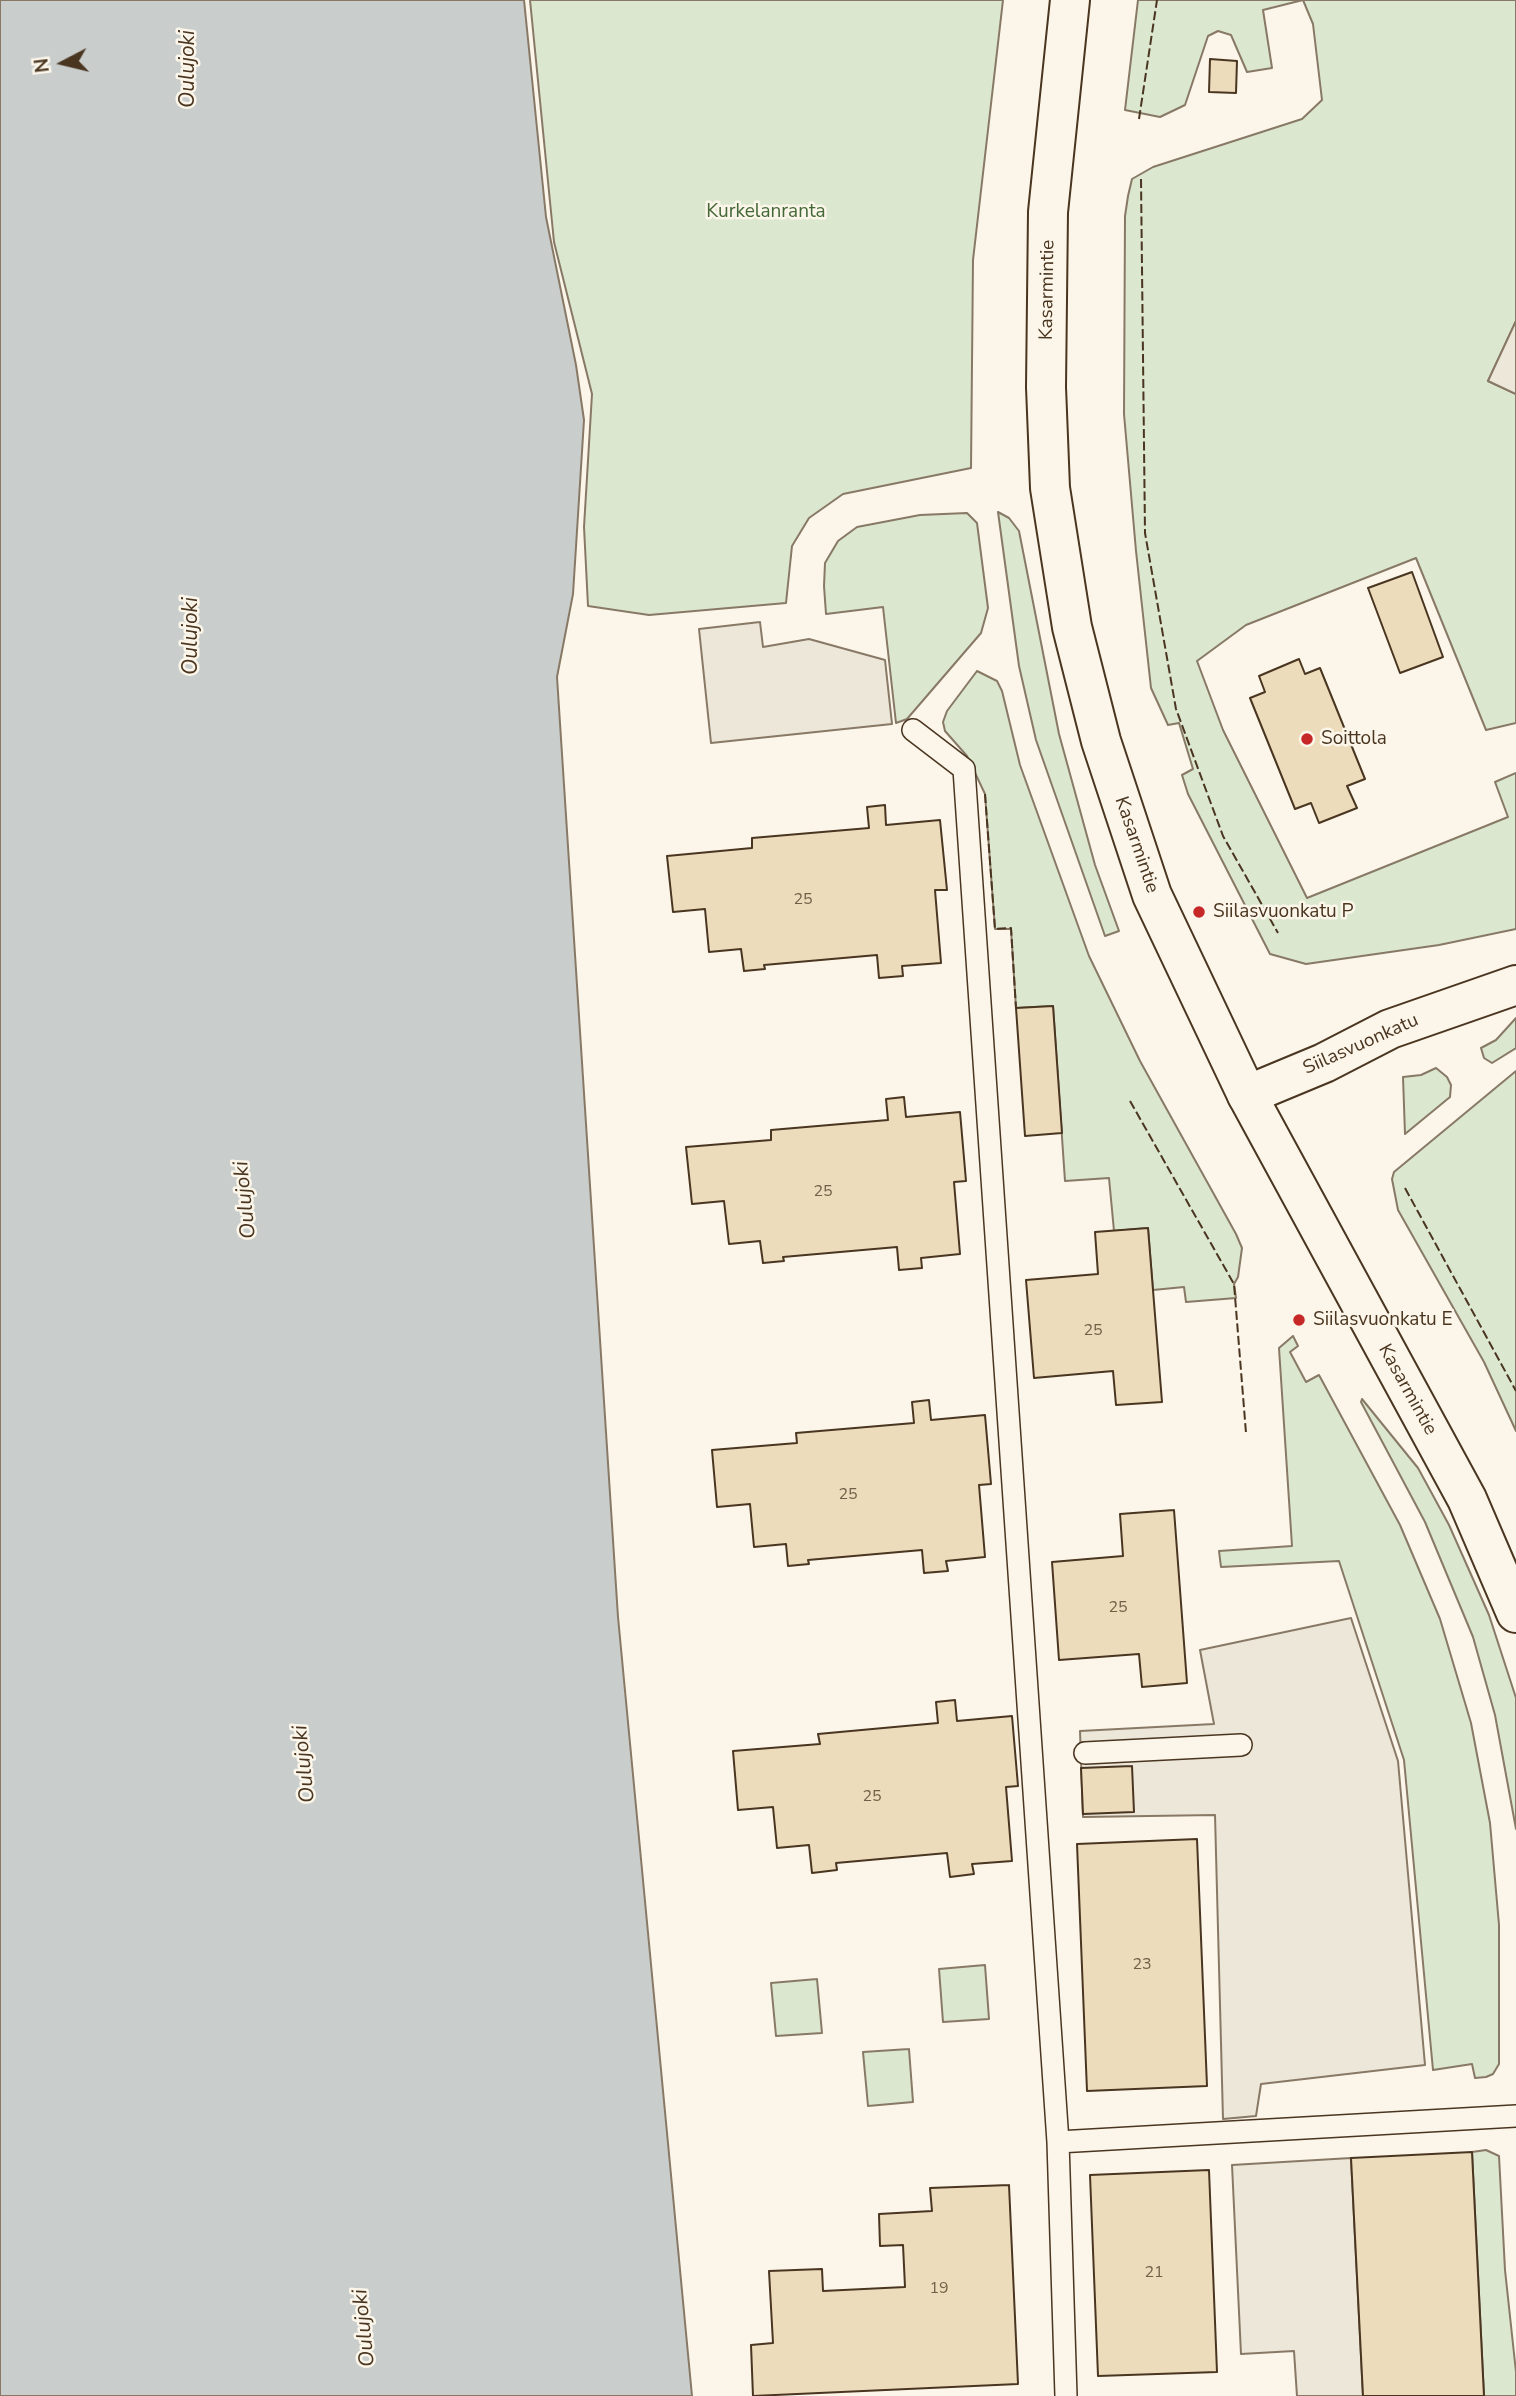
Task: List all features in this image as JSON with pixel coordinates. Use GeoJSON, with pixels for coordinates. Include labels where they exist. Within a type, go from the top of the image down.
{"type":"FeatureCollection","features":[{"type":"Feature","properties":{"kind":"street","name":"Kasarmintie"},"geometry":{"type":"LineString","coordinates":[[1070,0],[1048,212],[1046,387],[1050,488],[1072,627],[1101,741],[1152,895],[1247,1095],[1467,1500],[1516,1613]]}},
{"type":"Feature","properties":{"kind":"street","name":"Siilasvuonkatu"},"geometry":{"type":"LineString","coordinates":[[1247,1095],[1324,1063],[1390,1029],[1516,985]]}},
{"type":"Feature","properties":{"kind":"lane"},"geometry":{"type":"LineString","coordinates":[[913,730],[964,769],[1058,2142],[1066,2396]]}},
{"type":"Feature","properties":{"kind":"lane"},"geometry":{"type":"LineString","coordinates":[[1085,1753],[1241,1745]]}},
{"type":"Feature","properties":{"kind":"lane"},"geometry":{"type":"LineString","coordinates":[[1058,2142],[1292,2131],[1516,2116]]}},
{"type":"Feature","properties":{"kind":"green space","name":"Kurkelanranta"},"geometry":{"type":"Polygon","coordinates":[[[530,0],[1003,0],[973,260],[971,468],[843,494],[809,518],[792,546],[786,603],[649,615],[588,606],[584,527],[592,394],[554,242],[530,0]]]}},
{"type":"Feature","properties":{"kind":"green space"},"geometry":{"type":"Polygon","coordinates":[[[1138,0],[1303,0],[1263,10],[1272,68],[1247,72],[1231,35],[1218,31],[1208,36],[1185,105],[1160,117],[1125,110],[1138,0]]]}},
{"type":"Feature","properties":{"kind":"green space"},"geometry":{"type":"Polygon","coordinates":[[[1303,0],[1516,0],[1516,321],[1488,381],[1516,394],[1516,723],[1486,730],[1416,558],[1246,625],[1197,661],[1223,730],[1307,898],[1508,817],[1495,782],[1516,773],[1516,929],[1439,945],[1306,964],[1270,954],[1188,794],[1182,775],[1193,769],[1179,723],[1168,725],[1151,688],[1124,414],[1125,216],[1132,179],[1153,167],[1302,119],[1322,100],[1313,24],[1303,0]]]}},
{"type":"Feature","properties":{"kind":"green space"},"geometry":{"type":"Polygon","coordinates":[[[998,512],[1009,518],[1019,531],[1059,734],[1095,865],[1119,931],[1105,936],[1036,740],[1019,666],[998,512]]]}},
{"type":"Feature","properties":{"kind":"green space"},"geometry":{"type":"Polygon","coordinates":[[[967,513],[977,523],[988,608],[981,633],[907,719],[896,723],[883,607],[826,614],[825,563],[838,541],[857,527],[920,515],[967,513]]]}},
{"type":"Feature","properties":{"kind":"green space"},"geometry":{"type":"Polygon","coordinates":[[[977,671],[997,681],[1002,691],[1020,765],[1089,956],[1140,1061],[1242,1248],[1238,1277],[1234,1284],[1236,1298],[1186,1302],[1184,1287],[1153,1290],[1148,1228],[1114,1231],[1109,1178],[1065,1181],[1053,1006],[1016,1008],[1011,929],[995,929],[985,794],[967,756],[945,731],[943,722],[947,711],[977,671]]]}},
{"type":"Feature","properties":{"kind":"green space"},"geometry":{"type":"Polygon","coordinates":[[[1516,1018],[1516,1048],[1492,1063],[1484,1058],[1481,1048],[1496,1040],[1516,1018]]]}},
{"type":"Feature","properties":{"kind":"green space"},"geometry":{"type":"Polygon","coordinates":[[[1436,1068],[1447,1077],[1451,1085],[1450,1097],[1405,1134],[1403,1077],[1421,1075],[1436,1068]]]}},
{"type":"Feature","properties":{"kind":"green space"},"geometry":{"type":"Polygon","coordinates":[[[1516,1071],[1516,1431],[1484,1362],[1398,1210],[1392,1179],[1394,1172],[1516,1071]]]}},
{"type":"Feature","properties":{"kind":"green space"},"geometry":{"type":"Polygon","coordinates":[[[1293,1336],[1298,1346],[1290,1352],[1306,1382],[1319,1375],[1400,1525],[1440,1619],[1471,1723],[1490,1823],[1499,1925],[1499,2064],[1493,2074],[1486,2077],[1475,2078],[1472,2064],[1433,2070],[1404,1760],[1339,1561],[1221,1567],[1219,1551],[1292,1546],[1279,1348],[1293,1336]]]}},
{"type":"Feature","properties":{"kind":"green space"},"geometry":{"type":"Polygon","coordinates":[[[1362,1399],[1418,1468],[1449,1525],[1489,1615],[1516,1698],[1516,1829],[1495,1715],[1473,1637],[1425,1522],[1361,1402],[1362,1399]]]}},
{"type":"Feature","properties":{"kind":"green space"},"geometry":{"type":"Polygon","coordinates":[[[985,1965],[989,2019],[943,2022],[939,1969],[985,1965]]]}},
{"type":"Feature","properties":{"kind":"green space"},"geometry":{"type":"Polygon","coordinates":[[[817,1979],[822,2033],[776,2036],[771,1983],[817,1979]]]}},
{"type":"Feature","properties":{"kind":"green space"},"geometry":{"type":"Polygon","coordinates":[[[909,2049],[913,2102],[868,2106],[863,2052],[909,2049]]]}},
{"type":"Feature","properties":{"kind":"green space"},"geometry":{"type":"Polygon","coordinates":[[[1486,2150],[1499,2156],[1516,2396],[1484,2396],[1472,2152],[1486,2150]]]}},
{"type":"Feature","properties":{"kind":"shaded area"},"geometry":{"type":"Polygon","coordinates":[[[1516,321],[1516,394],[1488,381],[1516,321]]]}},
{"type":"Feature","properties":{"kind":"shaded area"},"geometry":{"type":"Polygon","coordinates":[[[760,622],[763,647],[809,639],[885,660],[892,724],[711,743],[699,629],[760,622]]]}},
{"type":"Feature","properties":{"kind":"shaded area"},"geometry":{"type":"Polygon","coordinates":[[[1351,1618],[1398,1761],[1425,2065],[1261,2084],[1256,2116],[1223,2119],[1215,1815],[1083,1817],[1080,1731],[1214,1724],[1200,1650],[1351,1618]]]}},
{"type":"Feature","properties":{"kind":"shaded area"},"geometry":{"type":"Polygon","coordinates":[[[1351,2158],[1363,2396],[1297,2396],[1294,2351],[1241,2354],[1232,2165],[1351,2158]]]}},
{"type":"Feature","properties":{"kind":"water","name":"Oulujoki"},"geometry":{"type":"Polygon","coordinates":[[[0,0],[524,0],[546,217],[576,365],[584,420],[573,594],[557,677],[618,1617],[692,2396],[0,2396],[0,0]]]}},
{"type":"Feature","properties":{"kind":"building"},"geometry":{"type":"Polygon","coordinates":[[[1210,59],[1237,61],[1236,93],[1209,92],[1210,59]]]}},
{"type":"Feature","properties":{"kind":"building"},"geometry":{"type":"Polygon","coordinates":[[[1412,572],[1443,657],[1400,673],[1368,588],[1412,572]]]}},
{"type":"Feature","properties":{"kind":"building","name":"Soittola"},"geometry":{"type":"Polygon","coordinates":[[[1299,659],[1305,674],[1320,668],[1365,779],[1347,786],[1357,808],[1319,823],[1311,803],[1295,809],[1250,698],[1265,692],[1259,676],[1299,659]]]}},
{"type":"Feature","properties":{"kind":"building"},"geometry":{"type":"Polygon","coordinates":[[[885,805],[886,825],[940,820],[947,890],[935,890],[941,963],[902,966],[903,976],[879,978],[877,955],[764,965],[765,969],[744,971],[741,949],[709,952],[705,909],[673,912],[667,856],[752,848],[752,838],[869,828],[867,807],[885,805]]]}},
{"type":"Feature","properties":{"kind":"building"},"geometry":{"type":"Polygon","coordinates":[[[1053,1006],[1062,1133],[1025,1136],[1016,1008],[1053,1006]]]}},
{"type":"Feature","properties":{"kind":"building"},"geometry":{"type":"Polygon","coordinates":[[[904,1097],[906,1117],[960,1112],[966,1181],[954,1182],[960,1254],[921,1258],[922,1268],[899,1270],[897,1247],[783,1257],[784,1261],[763,1263],[760,1241],[729,1244],[724,1201],[692,1204],[686,1147],[771,1140],[771,1130],[888,1120],[886,1099],[904,1097]]]}},
{"type":"Feature","properties":{"kind":"building"},"geometry":{"type":"Polygon","coordinates":[[[1148,1228],[1162,1402],[1116,1405],[1113,1371],[1034,1378],[1026,1280],[1098,1274],[1095,1232],[1148,1228]]]}},
{"type":"Feature","properties":{"kind":"building"},"geometry":{"type":"Polygon","coordinates":[[[929,1400],[931,1420],[985,1415],[991,1484],[979,1485],[985,1557],[946,1561],[948,1571],[924,1573],[922,1550],[808,1560],[809,1564],[788,1566],[786,1544],[754,1547],[750,1504],[717,1507],[712,1450],[797,1443],[796,1433],[914,1423],[912,1402],[929,1400]]]}},
{"type":"Feature","properties":{"kind":"building"},"geometry":{"type":"Polygon","coordinates":[[[1174,1510],[1187,1683],[1142,1687],[1139,1654],[1059,1660],[1052,1562],[1123,1556],[1120,1514],[1174,1510]]]}},
{"type":"Feature","properties":{"kind":"building"},"geometry":{"type":"Polygon","coordinates":[[[955,1700],[957,1721],[1012,1716],[1018,1786],[1006,1787],[1012,1861],[972,1864],[974,1874],[950,1877],[947,1853],[836,1863],[837,1870],[812,1873],[809,1845],[777,1848],[773,1807],[738,1810],[733,1751],[820,1744],[818,1734],[938,1723],[936,1702],[955,1700]]]}},
{"type":"Feature","properties":{"kind":"building"},"geometry":{"type":"Polygon","coordinates":[[[1132,1766],[1134,1812],[1083,1814],[1081,1768],[1132,1766]]]}},
{"type":"Feature","properties":{"kind":"building"},"geometry":{"type":"Polygon","coordinates":[[[1197,1839],[1207,2086],[1087,2091],[1077,1844],[1197,1839]]]}},
{"type":"Feature","properties":{"kind":"building"},"geometry":{"type":"Polygon","coordinates":[[[1472,2152],[1484,2396],[1363,2396],[1351,2158],[1472,2152]]]}},
{"type":"Feature","properties":{"kind":"building"},"geometry":{"type":"Polygon","coordinates":[[[1209,2170],[1217,2372],[1098,2376],[1090,2175],[1209,2170]]]}},
{"type":"Feature","properties":{"kind":"building"},"geometry":{"type":"Polygon","coordinates":[[[1009,2185],[1018,2384],[753,2396],[751,2345],[773,2343],[769,2271],[822,2269],[823,2291],[905,2287],[903,2245],[880,2246],[879,2214],[932,2211],[930,2188],[1009,2185]]]}},
{"type":"Feature","properties":{"kind":"fence"},"geometry":{"type":"LineString","coordinates":[[1139,119],[1157,0]]}},
{"type":"Feature","properties":{"kind":"fence"},"geometry":{"type":"LineString","coordinates":[[1141,179],[1145,533],[1176,709],[1223,836],[1278,933]]}},
{"type":"Feature","properties":{"kind":"fence"},"geometry":{"type":"LineString","coordinates":[[985,794],[995,929],[1011,928],[1016,1008]]}},
{"type":"Feature","properties":{"kind":"fence"},"geometry":{"type":"LineString","coordinates":[[1130,1101],[1234,1284],[1246,1433]]}},
{"type":"Feature","properties":{"kind":"fence"},"geometry":{"type":"LineString","coordinates":[[1405,1188],[1516,1391]]}},
{"type":"Feature","properties":{"kind":"place","name":"Soittola"},"geometry":{"type":"Point","coordinates":[1307,739]}},
{"type":"Feature","properties":{"kind":"place","name":"Siilasvuonkatu P"},"geometry":{"type":"Point","coordinates":[1199,912]}},
{"type":"Feature","properties":{"kind":"place","name":"Siilasvuonkatu E"},"geometry":{"type":"Point","coordinates":[1299,1320]}}]}
